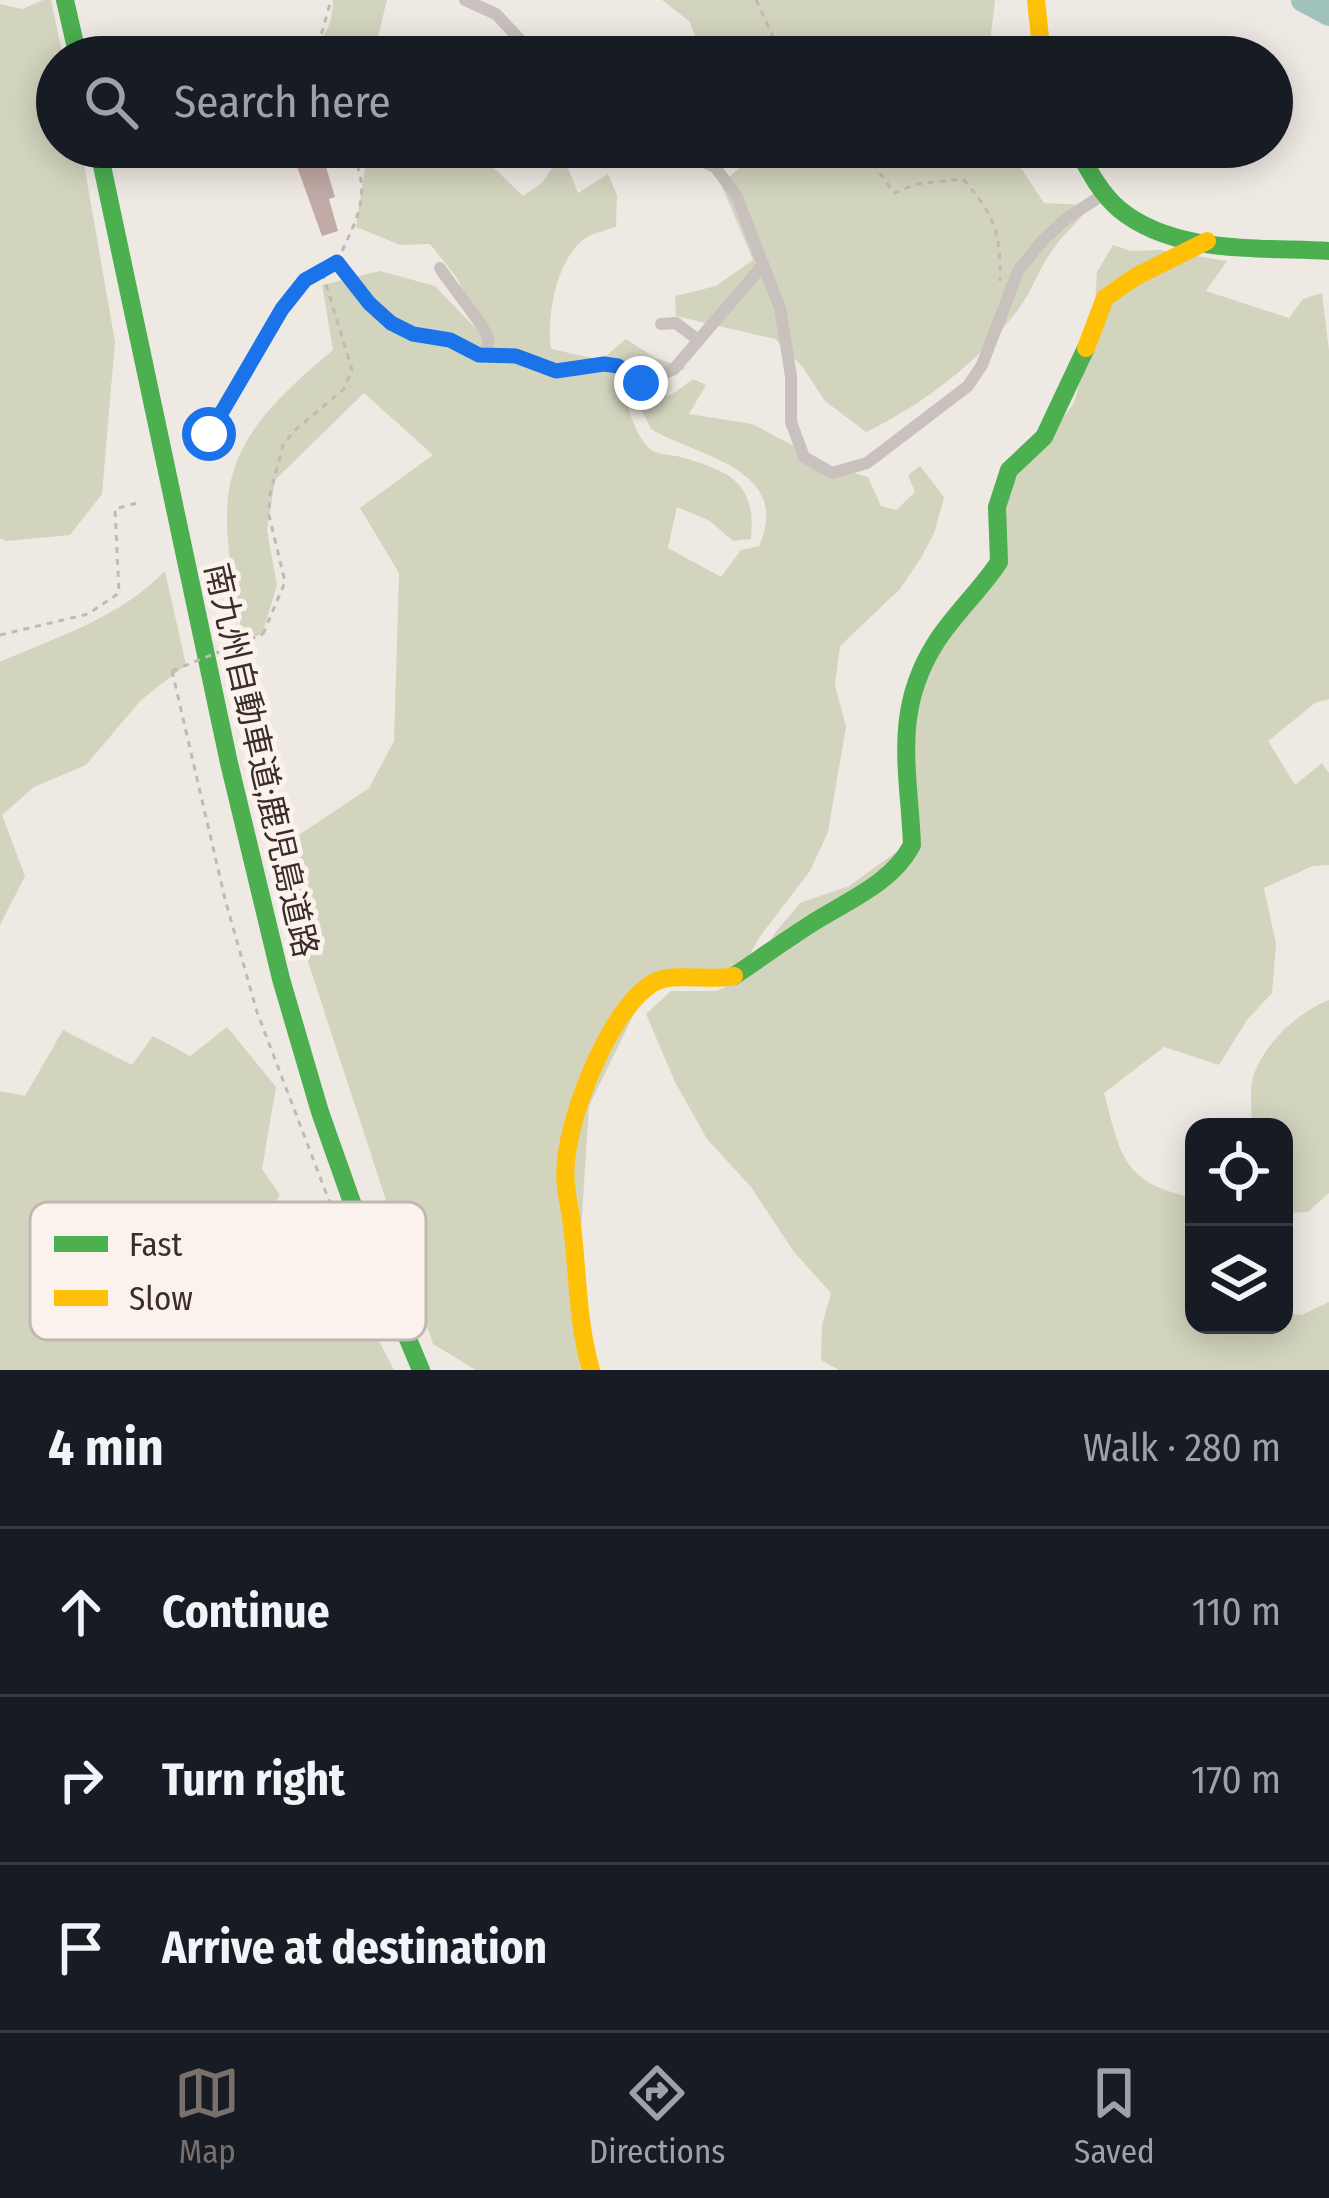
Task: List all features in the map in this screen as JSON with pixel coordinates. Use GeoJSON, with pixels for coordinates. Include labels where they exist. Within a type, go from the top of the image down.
{"type":"FeatureCollection","features":[{"type":"Feature","properties":{"kind":"main road"},"geometry":{"type":"LineString","coordinates":[[65,0],[73,36]]}},
{"type":"Feature","properties":{"kind":"main road"},"geometry":{"type":"LineString","coordinates":[[1036,0],[1040,36]]}},
{"type":"Feature","properties":{"kind":"main road","name":"南九州自動車道;鹿児島道路"},"geometry":{"type":"LineString","coordinates":[[102,168],[229,763],[281,980],[353,1202]]}},
{"type":"Feature","properties":{"kind":"main road"},"geometry":{"type":"LineString","coordinates":[[1089,168],[1121,212],[1156,232],[1329,250]]}},
{"type":"Feature","properties":{"kind":"main road"},"geometry":{"type":"LineString","coordinates":[[591,1370],[581,1336],[566,1157],[579,1106],[616,1024],[628,1003],[657,980],[722,980],[746,970],[799,931],[859,898],[906,856],[911,822],[903,753],[911,701],[934,644],[1000,562],[997,507],[1009,470],[1044,437],[1078,370],[1105,298],[1135,277],[1208,241]]}},
{"type":"Feature","properties":{"kind":"main road","name":"南九州自動車道;鹿児島道路"},"geometry":{"type":"LineString","coordinates":[[409,1340],[421,1370]]}},
{"type":"Feature","properties":{"kind":"street"},"geometry":{"type":"LineString","coordinates":[[465,0],[496,14],[517,36]]}},
{"type":"Feature","properties":{"kind":"street"},"geometry":{"type":"LineString","coordinates":[[716,168],[736,195],[780,308],[791,376],[791,422],[804,457],[832,473],[867,463],[968,386],[982,365],[1018,271],[1067,218],[1104,194]]}},
{"type":"Feature","properties":{"kind":"street"},"geometry":{"type":"LineString","coordinates":[[337,262],[391,323],[484,355],[516,356],[556,371],[618,366],[641,383],[674,369],[763,265]]}},
{"type":"Feature","properties":{"kind":"street"},"geometry":{"type":"LineString","coordinates":[[440,268],[487,332],[484,355]]}},
{"type":"Feature","properties":{"kind":"street"},"geometry":{"type":"LineString","coordinates":[[661,324],[676,323],[698,340]]}},
{"type":"Feature","properties":{"kind":"path"},"geometry":{"type":"LineString","coordinates":[[320,36],[331,0]]}},
{"type":"Feature","properties":{"kind":"path"},"geometry":{"type":"LineString","coordinates":[[756,0],[774,36]]}},
{"type":"Feature","properties":{"kind":"path"},"geometry":{"type":"LineString","coordinates":[[209,434],[282,309],[305,280],[337,262],[360,220],[363,199],[358,168]]}},
{"type":"Feature","properties":{"kind":"path"},"geometry":{"type":"LineString","coordinates":[[876,168],[894,193],[916,184],[963,179],[982,201],[1001,241],[1000,280]]}},
{"type":"Feature","properties":{"kind":"path"},"geometry":{"type":"LineString","coordinates":[[322,271],[352,370],[344,389],[294,431],[284,446],[269,515],[285,582],[263,634],[172,671],[225,899],[257,1012],[330,1202]]}},
{"type":"Feature","properties":{"kind":"path"},"geometry":{"type":"LineString","coordinates":[[0,635],[88,614],[118,592],[115,509],[137,503]]}},
{"type":"Feature","properties":{"kind":"green space"},"geometry":{"type":"Polygon","coordinates":[[[51,0],[59,36],[36,36],[36,168],[85,168],[115,342],[102,494],[70,535],[6,541],[0,538],[0,4],[22,9],[51,0]]]}},
{"type":"Feature","properties":{"kind":"green space"},"geometry":{"type":"Polygon","coordinates":[[[333,0],[387,0],[378,36],[321,36],[333,0]]]}},
{"type":"Feature","properties":{"kind":"green space"},"geometry":{"type":"Polygon","coordinates":[[[662,0],[995,0],[991,36],[695,36],[689,21],[662,0]]]}},
{"type":"Feature","properties":{"kind":"green space"},"geometry":{"type":"Polygon","coordinates":[[[365,168],[494,168],[523,196],[542,183],[552,168],[568,168],[578,193],[608,174],[617,195],[616,227],[589,236],[569,257],[552,303],[551,349],[601,360],[626,339],[655,358],[687,368],[623,392],[642,440],[653,451],[727,475],[744,492],[752,520],[751,539],[733,541],[710,521],[677,507],[668,548],[721,577],[741,550],[759,546],[766,520],[763,499],[735,469],[651,429],[641,409],[647,399],[671,395],[693,379],[706,385],[689,414],[752,424],[833,467],[868,477],[881,506],[896,510],[915,492],[908,475],[920,466],[944,497],[935,531],[900,589],[840,646],[835,685],[846,727],[828,832],[810,871],[744,964],[714,980],[671,980],[650,995],[635,1012],[589,1106],[575,1324],[581,1370],[476,1370],[433,1344],[426,1323],[426,1202],[387,1202],[296,925],[278,849],[369,788],[394,741],[399,573],[360,508],[433,455],[364,393],[275,480],[267,530],[277,585],[262,635],[243,638],[228,545],[232,476],[264,416],[333,350],[322,285],[380,271],[435,286],[483,336],[457,278],[430,244],[400,245],[356,227],[365,168]]]}},
{"type":"Feature","properties":{"kind":"green space"},"geometry":{"type":"Polygon","coordinates":[[[739,168],[1021,168],[1044,203],[1089,205],[1058,242],[1022,304],[990,343],[931,393],[866,432],[825,401],[802,366],[775,339],[676,316],[675,296],[716,286],[753,260],[721,184],[739,168]]]}},
{"type":"Feature","properties":{"kind":"green space"},"geometry":{"type":"Polygon","coordinates":[[[1113,245],[1227,261],[1206,291],[1289,318],[1303,299],[1322,293],[1329,351],[1329,699],[1315,703],[1268,741],[1295,785],[1322,763],[1329,773],[1329,865],[1313,866],[1264,888],[1276,944],[1272,993],[1247,1020],[1219,1065],[1164,1047],[1104,1093],[1129,1164],[1152,1184],[1185,1196],[1185,1334],[1293,1334],[1293,1314],[1302,1315],[1329,1302],[1329,1370],[839,1370],[821,1360],[822,1325],[831,1293],[794,1252],[751,1187],[707,1139],[675,1082],[646,1014],[671,991],[717,991],[751,973],[800,903],[849,886],[906,845],[905,768],[916,689],[976,595],[992,553],[988,510],[1005,480],[1048,438],[1074,403],[1093,337],[1097,272],[1113,245]]]}},
{"type":"Feature","properties":{"kind":"green space"},"geometry":{"type":"Polygon","coordinates":[[[165,571],[186,665],[141,700],[86,765],[34,787],[2,815],[25,876],[0,925],[0,662],[108,613],[165,571]]]}},
{"type":"Feature","properties":{"kind":"green space"},"geometry":{"type":"Polygon","coordinates":[[[1329,1000],[1329,1193],[1308,1212],[1293,1213],[1293,1118],[1252,1118],[1251,1095],[1265,1052],[1305,1013],[1329,1000]]]}},
{"type":"Feature","properties":{"kind":"green space"},"geometry":{"type":"Polygon","coordinates":[[[227,1027],[276,1087],[262,1169],[280,1195],[276,1202],[30,1202],[30,1340],[378,1340],[394,1370],[0,1370],[0,1091],[25,1096],[63,1030],[132,1065],[153,1036],[190,1056],[227,1027]]]}},
{"type":"Feature","properties":{"kind":"building"},"geometry":{"type":"Polygon","coordinates":[[[298,168],[326,168],[338,231],[322,236],[298,168]]]}},
{"type":"Feature","properties":{"kind":"waterway"},"geometry":{"type":"LineString","coordinates":[[1303,0],[1329,14]]}},
{"type":"Feature","properties":{"kind":"traffic: fast"},"geometry":{"type":"LineString","coordinates":[[65,0],[73,36]]}},
{"type":"Feature","properties":{"kind":"traffic: fast"},"geometry":{"type":"LineString","coordinates":[[102,168],[229,763],[281,979],[352,1202]]}},
{"type":"Feature","properties":{"kind":"traffic: fast"},"geometry":{"type":"LineString","coordinates":[[1088,168],[1119,209],[1166,234],[1220,246],[1329,251]]}},
{"type":"Feature","properties":{"kind":"traffic: fast"},"geometry":{"type":"LineString","coordinates":[[734,976],[881,880],[912,845],[906,743],[913,694],[935,644],[999,562],[997,507],[1009,470],[1044,437],[1086,348]]}},
{"type":"Feature","properties":{"kind":"traffic: fast"},"geometry":{"type":"LineString","coordinates":[[408,1340],[421,1370]]}},
{"type":"Feature","properties":{"kind":"traffic: slow"},"geometry":{"type":"LineString","coordinates":[[1036,0],[1040,36]]}},
{"type":"Feature","properties":{"kind":"traffic: slow"},"geometry":{"type":"LineString","coordinates":[[1086,348],[1105,298],[1135,277],[1207,241]]}},
{"type":"Feature","properties":{"kind":"traffic: slow"},"geometry":{"type":"LineString","coordinates":[[591,1370],[566,1180],[569,1140],[584,1090],[622,1015],[653,983],[734,976]]}},
{"type":"Feature","properties":{"kind":"route"},"geometry":{"type":"LineString","coordinates":[[209,434],[282,309],[305,280],[337,262],[369,303],[391,323],[413,334],[450,340],[479,355],[516,356],[556,371],[618,366],[641,383]]}}]}
